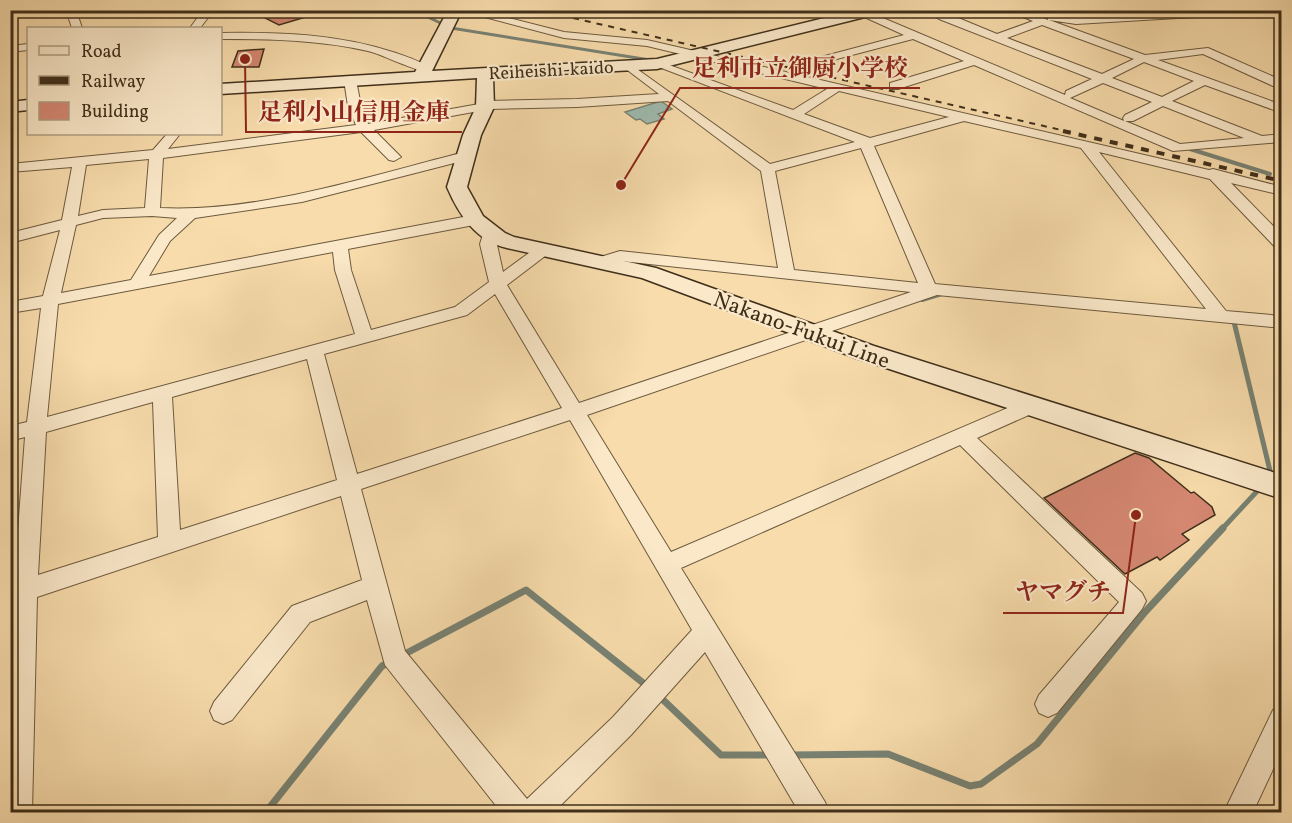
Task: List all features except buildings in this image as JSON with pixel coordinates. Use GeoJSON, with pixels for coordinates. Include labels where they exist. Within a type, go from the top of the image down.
{"type":"FeatureCollection","features":[{"type":"Feature","properties":{"kind":"main road"},"geometry":{"type":"LineString","coordinates":[[422,73],[455,10]]}},
{"type":"Feature","properties":{"kind":"main road","name":"Reiheishi-kaido"},"geometry":{"type":"LineString","coordinates":[[222,89],[422,73],[485,74],[657,64],[863,12]]}},
{"type":"Feature","properties":{"kind":"main road"},"geometry":{"type":"LineString","coordinates":[[481,227],[457,188],[465,156],[485,106],[485,74]]}},
{"type":"Feature","properties":{"kind":"main road"},"geometry":{"type":"LineString","coordinates":[[10,107],[27,105]]}},
{"type":"Feature","properties":{"kind":"main road","name":"Nakano-Fukui Line"},"geometry":{"type":"LineString","coordinates":[[481,227],[507,242],[603,261],[648,273],[809,333],[1281,487]]}},
{"type":"Feature","properties":{"kind":"street"},"geometry":{"type":"LineString","coordinates":[[71,10],[77,27]]}},
{"type":"Feature","properties":{"kind":"street"},"geometry":{"type":"LineString","coordinates":[[196,27],[209,10]]}},
{"type":"Feature","properties":{"kind":"street"},"geometry":{"type":"LineString","coordinates":[[462,10],[564,35],[647,43],[1281,190]]}},
{"type":"Feature","properties":{"kind":"street"},"geometry":{"type":"LineString","coordinates":[[930,10],[1101,79],[1262,140]]}},
{"type":"Feature","properties":{"kind":"street"},"geometry":{"type":"LineString","coordinates":[[1011,10],[1281,109]]}},
{"type":"Feature","properties":{"kind":"street"},"geometry":{"type":"LineString","coordinates":[[1024,14],[1076,21],[1262,10]]}},
{"type":"Feature","properties":{"kind":"street"},"geometry":{"type":"LineString","coordinates":[[863,12],[972,62],[1178,148],[1281,138]]}},
{"type":"Feature","properties":{"kind":"street"},"geometry":{"type":"LineString","coordinates":[[997,38],[1041,22]]}},
{"type":"Feature","properties":{"kind":"street"},"geometry":{"type":"LineString","coordinates":[[222,36],[278,37],[362,47],[396,55],[422,73]]}},
{"type":"Feature","properties":{"kind":"street"},"geometry":{"type":"LineString","coordinates":[[810,63],[914,36]]}},
{"type":"Feature","properties":{"kind":"street"},"geometry":{"type":"LineString","coordinates":[[10,49],[27,47]]}},
{"type":"Feature","properties":{"kind":"street"},"geometry":{"type":"LineString","coordinates":[[1070,94],[1142,59],[1204,50],[1277,83]]}},
{"type":"Feature","properties":{"kind":"street"},"geometry":{"type":"LineString","coordinates":[[894,86],[972,62]]}},
{"type":"Feature","properties":{"kind":"street"},"geometry":{"type":"LineString","coordinates":[[657,64],[868,144],[932,289]]}},
{"type":"Feature","properties":{"kind":"street"},"geometry":{"type":"LineString","coordinates":[[630,67],[768,169],[786,275]]}},
{"type":"Feature","properties":{"kind":"street"},"geometry":{"type":"LineString","coordinates":[[350,80],[356,111],[364,129],[381,142],[394,157]]}},
{"type":"Feature","properties":{"kind":"street"},"geometry":{"type":"LineString","coordinates":[[1129,118],[1203,81]]}},
{"type":"Feature","properties":{"kind":"street"},"geometry":{"type":"LineString","coordinates":[[794,115],[836,87]]}},
{"type":"Feature","properties":{"kind":"street"},"geometry":{"type":"LineString","coordinates":[[10,168],[250,145],[364,129],[485,106],[577,104],[670,97]]}},
{"type":"Feature","properties":{"kind":"street"},"geometry":{"type":"LineString","coordinates":[[768,169],[963,118]]}},
{"type":"Feature","properties":{"kind":"street"},"geometry":{"type":"LineString","coordinates":[[152,212],[156,155],[171,135]]}},
{"type":"Feature","properties":{"kind":"street"},"geometry":{"type":"LineString","coordinates":[[1079,144],[1213,316]]}},
{"type":"Feature","properties":{"kind":"street"},"geometry":{"type":"LineString","coordinates":[[10,238],[103,214],[152,212],[190,214],[302,198],[465,156]]}},
{"type":"Feature","properties":{"kind":"street"},"geometry":{"type":"LineString","coordinates":[[18,813],[18,594],[50,302],[69,224],[80,162]]}},
{"type":"Feature","properties":{"kind":"street"},"geometry":{"type":"LineString","coordinates":[[1213,173],[1281,245]]}},
{"type":"Feature","properties":{"kind":"street"},"geometry":{"type":"LineString","coordinates":[[136,285],[164,238],[190,214]]}},
{"type":"Feature","properties":{"kind":"street"},"geometry":{"type":"LineString","coordinates":[[10,308],[340,245],[481,227],[488,244],[498,284],[815,813]]}},
{"type":"Feature","properties":{"kind":"street"},"geometry":{"type":"LineString","coordinates":[[340,245],[343,270],[365,337]]}},
{"type":"Feature","properties":{"kind":"street"},"geometry":{"type":"LineString","coordinates":[[10,434],[461,311],[543,250]]}},
{"type":"Feature","properties":{"kind":"street"},"geometry":{"type":"LineString","coordinates":[[603,261],[620,256],[786,275],[1281,322]]}},
{"type":"Feature","properties":{"kind":"street"},"geometry":{"type":"LineString","coordinates":[[18,594],[350,483],[576,411],[932,289]]}},
{"type":"Feature","properties":{"kind":"street"},"geometry":{"type":"LineString","coordinates":[[314,350],[394,657],[519,813]]}},
{"type":"Feature","properties":{"kind":"street"},"geometry":{"type":"LineString","coordinates":[[162,392],[170,543]]}},
{"type":"Feature","properties":{"kind":"street"},"geometry":{"type":"LineString","coordinates":[[667,564],[1031,406]]}},
{"type":"Feature","properties":{"kind":"street"},"geometry":{"type":"LineString","coordinates":[[963,436],[1134,601],[1048,704]]}},
{"type":"Feature","properties":{"kind":"street"},"geometry":{"type":"LineString","coordinates":[[223,711],[301,614],[375,586]]}},
{"type":"Feature","properties":{"kind":"street"},"geometry":{"type":"LineString","coordinates":[[534,813],[621,726],[708,631]]}},
{"type":"Feature","properties":{"kind":"street"},"geometry":{"type":"LineString","coordinates":[[1238,813],[1281,719]]}},
{"type":"Feature","properties":{"kind":"shaded area"},"geometry":{"type":"Polygon","coordinates":[[[661,101],[672,109],[658,114],[664,119],[647,124],[625,112],[661,101]]]}},
{"type":"Feature","properties":{"kind":"waterway"},"geometry":{"type":"LineString","coordinates":[[413,10],[451,28],[656,61]]}},
{"type":"Feature","properties":{"kind":"waterway"},"geometry":{"type":"LineString","coordinates":[[1021,10],[1055,17]]}},
{"type":"Feature","properties":{"kind":"waterway"},"geometry":{"type":"LineString","coordinates":[[1190,149],[1270,174]]}},
{"type":"Feature","properties":{"kind":"waterway"},"geometry":{"type":"LineString","coordinates":[[1276,184],[1282,186]]}},
{"type":"Feature","properties":{"kind":"waterway"},"geometry":{"type":"LineString","coordinates":[[922,300],[942,294]]}},
{"type":"Feature","properties":{"kind":"waterway"},"geometry":{"type":"LineString","coordinates":[[1230,321],[1234,322],[1271,475]]}},
{"type":"Feature","properties":{"kind":"waterway"},"geometry":{"type":"LineString","coordinates":[[1222,529],[1261,487]]}},
{"type":"Feature","properties":{"kind":"waterway"},"geometry":{"type":"LineString","coordinates":[[791,755],[888,754],[970,786],[981,784],[1037,744],[1145,612],[1223,528]]}},
{"type":"Feature","properties":{"kind":"waterway"},"geometry":{"type":"LineString","coordinates":[[401,656],[526,590],[647,686]]}},
{"type":"Feature","properties":{"kind":"waterway"},"geometry":{"type":"LineString","coordinates":[[266,812],[382,666],[390,662]]}},
{"type":"Feature","properties":{"kind":"waterway"},"geometry":{"type":"LineString","coordinates":[[659,696],[721,755],[770,755]]}},
{"type":"Feature","properties":{"kind":"railway"},"geometry":{"type":"LineString","coordinates":[[538,10],[1070,132]]}},
{"type":"Feature","properties":{"kind":"railway"},"geometry":{"type":"LineString","coordinates":[[1063,131],[1282,181]]}},
{"type":"Feature","properties":{"kind":"place","name":"足利小山信用金庫"},"geometry":{"type":"Point","coordinates":[245,59]}},
{"type":"Feature","properties":{"kind":"place","name":"足利市立御厨小学校"},"geometry":{"type":"Point","coordinates":[621,185]}},
{"type":"Feature","properties":{"kind":"place","name":"ヤマグチ"},"geometry":{"type":"Point","coordinates":[1136,515]}}]}
